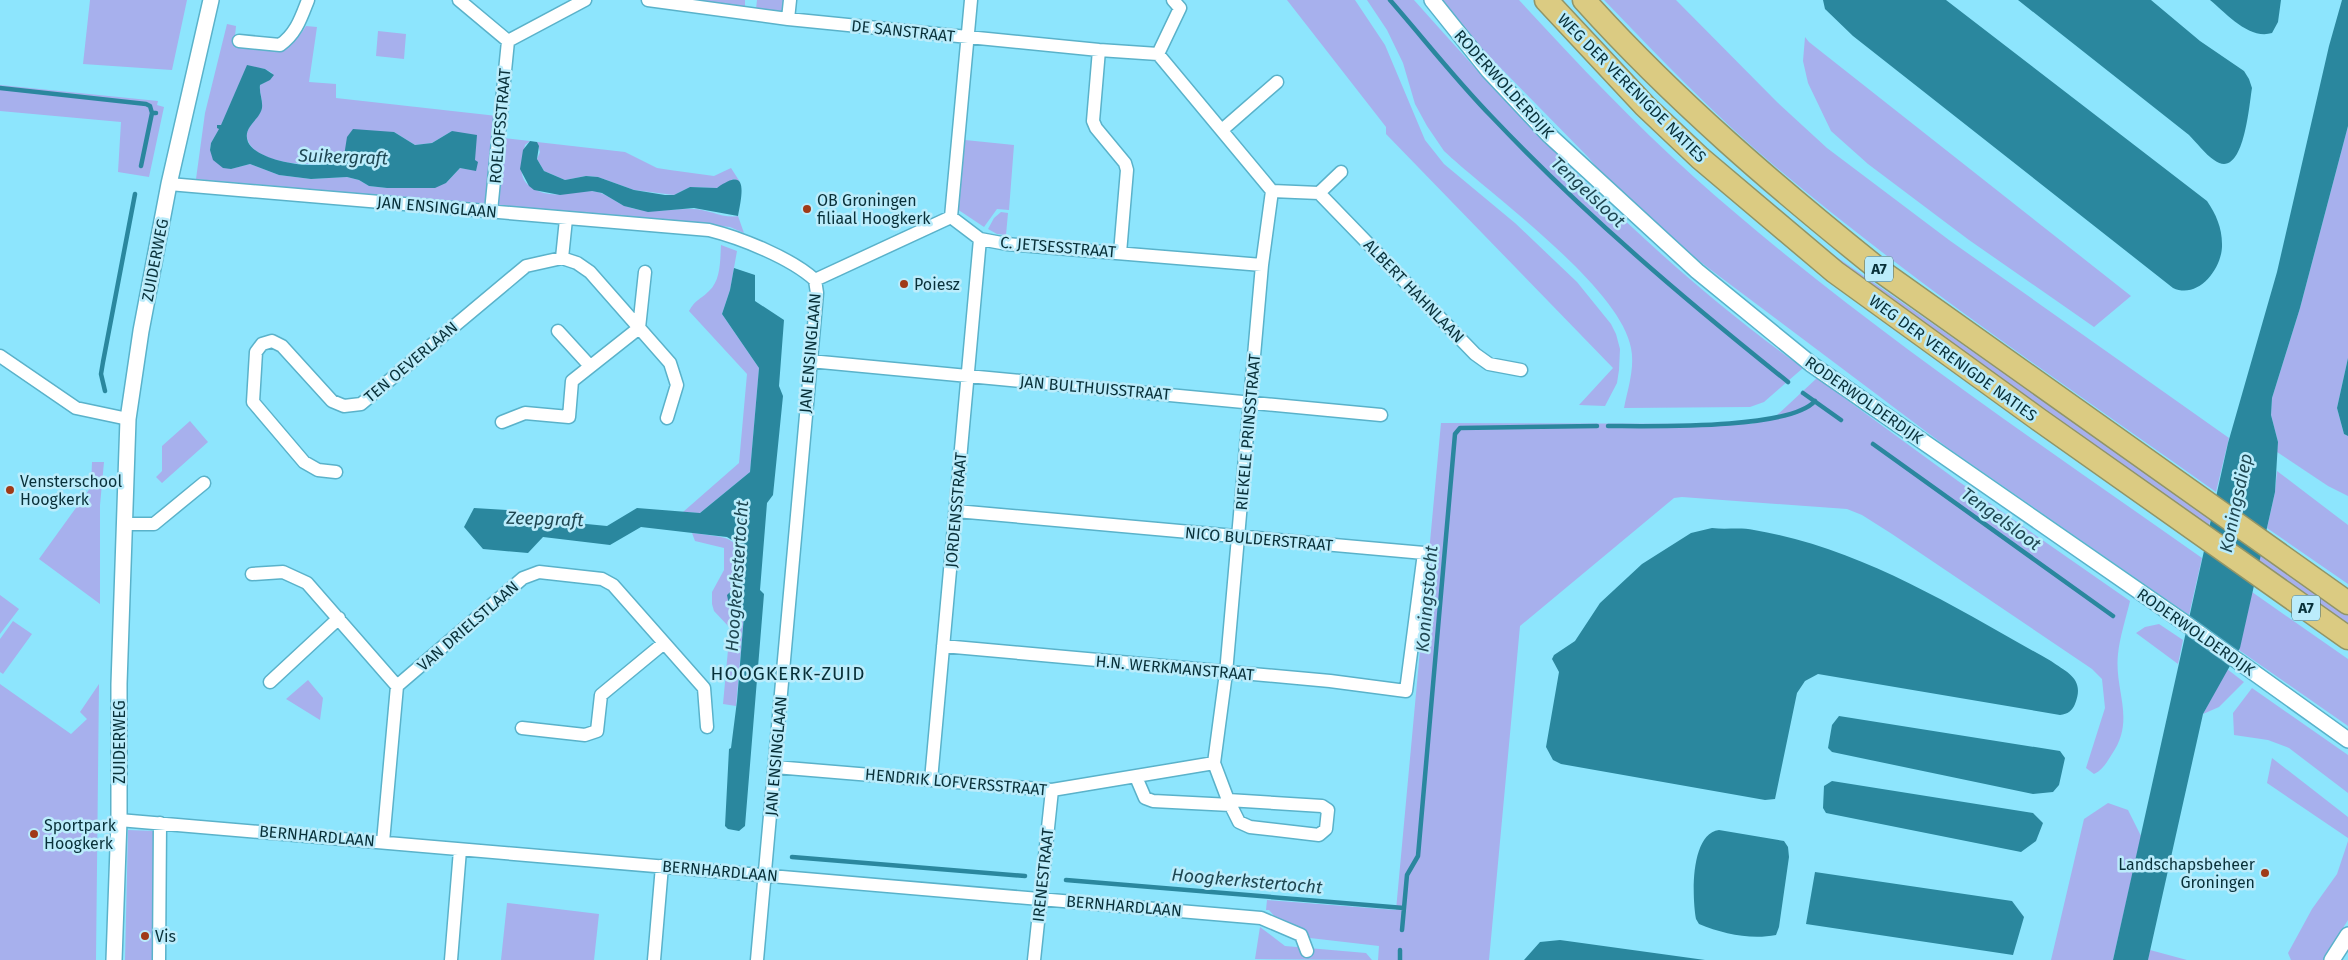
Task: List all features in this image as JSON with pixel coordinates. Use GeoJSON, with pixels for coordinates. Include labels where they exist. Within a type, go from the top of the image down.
{"type":"FeatureCollection","features":[{"type":"Feature","properties":{"kind":"highway","name":"WEG DER VERENIGDE NATIES"},"geometry":{"type":"LineString","coordinates":[[1546,0],[1597,57],[1694,152],[1757,208],[1835,272],[1896,319],[2348,638]]}},
{"type":"Feature","properties":{"kind":"highway","name":"WEG DER VERENIGDE NATIES"},"geometry":{"type":"LineString","coordinates":[[1584,0],[1653,73],[1705,123],[1816,219],[1919,299],[2348,603]]}},
{"type":"Feature","properties":{"kind":"street","name":"ZUIDERWEG"},"geometry":{"type":"LineString","coordinates":[[114,960],[119,820],[119,684],[128,419],[141,331],[169,184],[211,0]]}},
{"type":"Feature","properties":{"kind":"street"},"geometry":{"type":"LineString","coordinates":[[239,41],[280,45],[290,39],[308,0]]}},
{"type":"Feature","properties":{"kind":"street"},"geometry":{"type":"LineString","coordinates":[[459,0],[508,41],[585,0]]}},
{"type":"Feature","properties":{"kind":"street","name":"DE SANSTRAAT"},"geometry":{"type":"LineString","coordinates":[[648,0],[788,19],[1099,50],[1158,54]]}},
{"type":"Feature","properties":{"kind":"street"},"geometry":{"type":"LineString","coordinates":[[788,19],[790,0]]}},
{"type":"Feature","properties":{"kind":"street"},"geometry":{"type":"LineString","coordinates":[[815,280],[952,217],[971,0]]}},
{"type":"Feature","properties":{"kind":"street"},"geometry":{"type":"LineString","coordinates":[[1173,0],[1180,8],[1158,54],[1272,191],[1320,193],[1341,172]]}},
{"type":"Feature","properties":{"kind":"street","name":"RODERWOLDERDIJK"},"geometry":{"type":"LineString","coordinates":[[1432,0],[1488,70],[1549,135],[1697,270],[1812,364],[2348,740]]}},
{"type":"Feature","properties":{"kind":"street","name":"ROELOFSSTRAAT"},"geometry":{"type":"LineString","coordinates":[[492,211],[508,41]]}},
{"type":"Feature","properties":{"kind":"street"},"geometry":{"type":"LineString","coordinates":[[1099,50],[1093,122],[1125,163],[1127,170],[1120,253]]}},
{"type":"Feature","properties":{"kind":"street"},"geometry":{"type":"LineString","coordinates":[[1222,130],[1277,82]]}},
{"type":"Feature","properties":{"kind":"street","name":"JAN ENSINGLAAN"},"geometry":{"type":"LineString","coordinates":[[169,184],[710,230],[743,240],[805,270],[815,280],[817,293],[757,960]]}},
{"type":"Feature","properties":{"kind":"street","name":"RIEKELE PRINSSTRAAT"},"geometry":{"type":"LineString","coordinates":[[1214,763],[1226,673],[1262,265],[1272,191]]}},
{"type":"Feature","properties":{"kind":"street","name":"ALBERT HAHNLAAN"},"geometry":{"type":"LineString","coordinates":[[1320,193],[1475,354],[1489,364],[1520,370]]}},
{"type":"Feature","properties":{"kind":"street","name":"C. JETSESSTRAAT"},"geometry":{"type":"LineString","coordinates":[[952,217],[980,240],[1007,244],[1262,265]]}},
{"type":"Feature","properties":{"kind":"street"},"geometry":{"type":"LineString","coordinates":[[566,219],[562,258],[577,263],[590,272],[670,363],[677,385],[667,418]]}},
{"type":"Feature","properties":{"kind":"street","name":"JORDENSSTRAAT"},"geometry":{"type":"LineString","coordinates":[[931,780],[980,240]]}},
{"type":"Feature","properties":{"kind":"street","name":"TEN OEVERLAAN"},"geometry":{"type":"LineString","coordinates":[[336,472],[318,470],[304,462],[253,402],[256,352],[262,344],[272,341],[282,346],[327,397],[337,405],[361,404],[526,266],[562,258]]}},
{"type":"Feature","properties":{"kind":"street"},"geometry":{"type":"LineString","coordinates":[[502,422],[525,412],[570,417],[572,381],[639,328],[645,272]]}},
{"type":"Feature","properties":{"kind":"street"},"geometry":{"type":"LineString","coordinates":[[558,331],[590,366]]}},
{"type":"Feature","properties":{"kind":"street"},"geometry":{"type":"LineString","coordinates":[[0,356],[76,408],[128,419]]}},
{"type":"Feature","properties":{"kind":"street","name":"JAN BULTHUISSTRAAT"},"geometry":{"type":"LineString","coordinates":[[810,361],[1381,415]]}},
{"type":"Feature","properties":{"kind":"street"},"geometry":{"type":"LineString","coordinates":[[124,524],[154,524],[204,483]]}},
{"type":"Feature","properties":{"kind":"street","name":"NICO BULDERSTRAAT"},"geometry":{"type":"LineString","coordinates":[[956,511],[1239,538],[1424,553],[1406,691]]}},
{"type":"Feature","properties":{"kind":"street"},"geometry":{"type":"LineString","coordinates":[[252,574],[283,572],[296,576],[307,583],[397,686],[383,842]]}},
{"type":"Feature","properties":{"kind":"street","name":"VAN DRIELSTLAAN"},"geometry":{"type":"LineString","coordinates":[[397,686],[523,578],[539,572],[602,579],[613,585],[704,688],[708,727]]}},
{"type":"Feature","properties":{"kind":"street"},"geometry":{"type":"LineString","coordinates":[[270,682],[339,618]]}},
{"type":"Feature","properties":{"kind":"street"},"geometry":{"type":"LineString","coordinates":[[522,728],[585,735],[597,731],[601,694],[664,643]]}},
{"type":"Feature","properties":{"kind":"street","name":"H.N. WERKMANSTRAAT"},"geometry":{"type":"LineString","coordinates":[[943,646],[1330,681],[1406,691]]}},
{"type":"Feature","properties":{"kind":"street"},"geometry":{"type":"LineString","coordinates":[[1136,777],[1146,798],[1153,801],[1229,802],[1322,806],[1328,810],[1326,829],[1319,835],[1250,827],[1239,822],[1229,802],[1214,763]]}},
{"type":"Feature","properties":{"kind":"street","name":"HENDRIK LOFVERSSTRAAT"},"geometry":{"type":"LineString","coordinates":[[775,767],[1052,790],[1214,763]]}},
{"type":"Feature","properties":{"kind":"street","name":"IRENESTRAAT"},"geometry":{"type":"LineString","coordinates":[[1034,960],[1052,790]]}},
{"type":"Feature","properties":{"kind":"street","name":"BERNHARDLAAN"},"geometry":{"type":"LineString","coordinates":[[119,820],[1261,918],[1301,935],[1307,951]]}},
{"type":"Feature","properties":{"kind":"street"},"geometry":{"type":"LineString","coordinates":[[159,960],[160,823]]}},
{"type":"Feature","properties":{"kind":"street"},"geometry":{"type":"LineString","coordinates":[[450,960],[460,850]]}},
{"type":"Feature","properties":{"kind":"street"},"geometry":{"type":"LineString","coordinates":[[654,960],[662,866]]}},
{"type":"Feature","properties":{"kind":"street"},"geometry":{"type":"LineString","coordinates":[[2332,960],[2348,935]]}},
{"type":"Feature","properties":{"kind":"shaded area"},"geometry":{"type":"Polygon","coordinates":[[[90,0],[187,0],[172,70],[83,64],[90,0]]]}},
{"type":"Feature","properties":{"kind":"shaded area"},"geometry":{"type":"Polygon","coordinates":[[[700,0],[745,0],[745,8],[699,4],[700,0]]]}},
{"type":"Feature","properties":{"kind":"shaded area"},"geometry":{"type":"Polygon","coordinates":[[[757,0],[785,0],[784,12],[756,9],[757,0]]]}},
{"type":"Feature","properties":{"kind":"shaded area"},"geometry":{"type":"Polygon","coordinates":[[[1287,0],[1355,0],[1385,45],[1425,140],[1444,164],[1515,223],[1577,282],[1611,324],[1620,349],[1619,370],[1617,383],[1605,406],[1579,405],[1613,368],[1386,134],[1386,127],[1287,0]]]}},
{"type":"Feature","properties":{"kind":"shaded area"},"geometry":{"type":"Polygon","coordinates":[[[1367,0],[1414,0],[1504,99],[1598,195],[1697,285],[1749,328],[1803,368],[1764,402],[1750,407],[1624,408],[1632,356],[1622,324],[1604,298],[1579,270],[1551,243],[1444,151],[1415,104],[1403,63],[1387,30],[1367,0]]]}},
{"type":"Feature","properties":{"kind":"shaded area"},"geometry":{"type":"Polygon","coordinates":[[[1440,0],[1519,0],[1648,134],[1754,229],[1942,375],[2202,558],[2189,615],[1948,448],[1707,267],[1649,221],[1608,181],[1588,157],[1480,47],[1440,0]]]}},
{"type":"Feature","properties":{"kind":"shaded area"},"geometry":{"type":"Polygon","coordinates":[[[1604,0],[1676,0],[1777,102],[1827,148],[1949,240],[2229,438],[2216,492],[1938,294],[1830,211],[1732,128],[1604,0]]]}},
{"type":"Feature","properties":{"kind":"shaded area"},"geometry":{"type":"Polygon","coordinates":[[[227,24],[236,26],[234,46],[266,50],[283,48],[299,36],[306,26],[317,27],[309,82],[336,84],[336,98],[497,116],[492,167],[484,205],[196,179],[205,113],[227,24]],[[247,66],[220,128],[211,143],[210,150],[230,169],[250,164],[279,175],[311,179],[347,177],[359,180],[369,186],[387,188],[446,183],[460,168],[476,170],[476,162],[452,131],[432,143],[415,145],[394,132],[347,137],[347,148],[341,160],[332,163],[291,163],[264,155],[254,149],[248,141],[247,132],[261,112],[260,85],[267,81],[272,73],[265,69],[247,66]]]}},
{"type":"Feature","properties":{"kind":"shaded area"},"geometry":{"type":"Polygon","coordinates":[[[378,31],[406,34],[404,59],[376,56],[378,31]]]}},
{"type":"Feature","properties":{"kind":"shaded area"},"geometry":{"type":"Polygon","coordinates":[[[1805,37],[2131,296],[2094,327],[1969,240],[1868,164],[1831,131],[1808,83],[1803,61],[1805,37]]]}},
{"type":"Feature","properties":{"kind":"shaded area"},"geometry":{"type":"Polygon","coordinates":[[[0,85],[158,101],[157,105],[164,107],[149,177],[118,172],[121,122],[0,111],[0,85]]]}},
{"type":"Feature","properties":{"kind":"shaded area"},"geometry":{"type":"Polygon","coordinates":[[[2348,126],[2348,358],[2337,408],[2344,434],[2348,436],[2348,496],[2328,486],[2277,452],[2278,442],[2271,415],[2272,398],[2300,308],[2348,126]]]}},
{"type":"Feature","properties":{"kind":"shaded area"},"geometry":{"type":"Polygon","coordinates":[[[504,138],[530,141],[525,145],[522,162],[523,179],[531,187],[546,194],[596,191],[634,209],[651,211],[693,209],[733,217],[738,216],[744,233],[730,227],[497,206],[504,138]]]}},
{"type":"Feature","properties":{"kind":"shaded area"},"geometry":{"type":"Polygon","coordinates":[[[965,140],[1014,145],[1009,210],[997,209],[984,227],[957,209],[965,140]]]}},
{"type":"Feature","properties":{"kind":"shaded area"},"geometry":{"type":"Polygon","coordinates":[[[537,142],[625,152],[657,168],[714,176],[731,168],[740,182],[734,179],[717,188],[690,187],[674,195],[634,190],[598,177],[586,176],[565,180],[544,171],[537,159],[540,152],[537,142]]]}},
{"type":"Feature","properties":{"kind":"shaded area"},"geometry":{"type":"Polygon","coordinates":[[[1001,212],[1008,213],[1006,235],[997,234],[988,229],[994,218],[1001,212]]]}},
{"type":"Feature","properties":{"kind":"shaded area"},"geometry":{"type":"Polygon","coordinates":[[[721,245],[737,251],[730,290],[722,314],[759,368],[750,472],[700,513],[683,512],[739,463],[747,374],[689,311],[713,287],[716,281],[721,245]]]}},
{"type":"Feature","properties":{"kind":"shaded area"},"geometry":{"type":"Polygon","coordinates":[[[1825,249],[2211,517],[2208,530],[1855,276],[1825,249]]]}},
{"type":"Feature","properties":{"kind":"shaded area"},"geometry":{"type":"Polygon","coordinates":[[[1817,378],[1958,481],[2130,601],[2118,654],[2123,717],[2122,729],[2119,741],[2102,768],[2094,774],[2086,768],[2105,708],[2102,679],[2092,669],[1862,515],[1847,509],[1682,497],[1674,498],[1520,626],[1489,960],[1378,960],[1379,946],[1310,938],[1289,933],[1269,910],[1266,910],[1267,900],[1396,910],[1441,423],[1751,424],[1776,416],[1817,378]]]}},
{"type":"Feature","properties":{"kind":"shaded area"},"geometry":{"type":"Polygon","coordinates":[[[190,421],[208,442],[162,483],[156,477],[162,471],[162,446],[190,421]]]}},
{"type":"Feature","properties":{"kind":"shaded area"},"geometry":{"type":"Polygon","coordinates":[[[92,462],[104,462],[100,505],[100,604],[39,559],[91,487],[92,462]]]}},
{"type":"Feature","properties":{"kind":"shaded area"},"geometry":{"type":"Polygon","coordinates":[[[2277,471],[2348,525],[2348,584],[2267,528],[2275,492],[2277,471]]]}},
{"type":"Feature","properties":{"kind":"shaded area"},"geometry":{"type":"Polygon","coordinates":[[[692,533],[728,539],[734,543],[737,549],[736,586],[731,590],[729,605],[744,615],[736,706],[723,704],[730,628],[714,611],[712,604],[712,592],[724,570],[724,548],[695,541],[692,533]]]}},
{"type":"Feature","properties":{"kind":"shaded area"},"geometry":{"type":"Polygon","coordinates":[[[2261,552],[2348,614],[2348,629],[2258,565],[2261,552]]]}},
{"type":"Feature","properties":{"kind":"shaded area"},"geometry":{"type":"Polygon","coordinates":[[[2252,592],[2348,659],[2348,726],[2239,650],[2252,592]]]}},
{"type":"Feature","properties":{"kind":"shaded area"},"geometry":{"type":"Polygon","coordinates":[[[0,595],[19,609],[0,634],[0,595]]]}},
{"type":"Feature","properties":{"kind":"shaded area"},"geometry":{"type":"Polygon","coordinates":[[[13,621],[32,634],[3,674],[0,672],[0,639],[13,621]]]}},
{"type":"Feature","properties":{"kind":"shaded area"},"geometry":{"type":"Polygon","coordinates":[[[2159,624],[2183,640],[2178,664],[2136,633],[2145,627],[2159,624]]]}},
{"type":"Feature","properties":{"kind":"shaded area"},"geometry":{"type":"Polygon","coordinates":[[[2227,669],[2244,682],[2219,707],[2203,714],[2227,669]]]}},
{"type":"Feature","properties":{"kind":"shaded area"},"geometry":{"type":"Polygon","coordinates":[[[308,680],[323,698],[320,720],[286,699],[308,680]]]}},
{"type":"Feature","properties":{"kind":"shaded area"},"geometry":{"type":"Polygon","coordinates":[[[0,684],[71,734],[87,719],[80,712],[99,684],[96,960],[0,960],[0,684]]]}},
{"type":"Feature","properties":{"kind":"shaded area"},"geometry":{"type":"Polygon","coordinates":[[[2252,688],[2348,755],[2348,793],[2289,748],[2268,740],[2234,735],[2233,713],[2252,688]]]}},
{"type":"Feature","properties":{"kind":"shaded area"},"geometry":{"type":"Polygon","coordinates":[[[2272,758],[2348,817],[2348,838],[2267,783],[2272,758]]]}},
{"type":"Feature","properties":{"kind":"shaded area"},"geometry":{"type":"Polygon","coordinates":[[[2108,803],[2128,810],[2141,836],[2113,960],[2051,960],[2084,819],[2108,803]]]}},
{"type":"Feature","properties":{"kind":"shaded area"},"geometry":{"type":"Polygon","coordinates":[[[128,830],[155,831],[154,960],[125,960],[128,830]]]}},
{"type":"Feature","properties":{"kind":"shaded area"},"geometry":{"type":"Polygon","coordinates":[[[2348,841],[2348,920],[2323,960],[2291,960],[2288,953],[2312,909],[2337,874],[2348,841]]]}},
{"type":"Feature","properties":{"kind":"shaded area"},"geometry":{"type":"Polygon","coordinates":[[[507,903],[599,914],[594,960],[501,960],[507,903]]]}},
{"type":"Feature","properties":{"kind":"shaded area"},"geometry":{"type":"Polygon","coordinates":[[[1260,927],[1285,946],[1366,953],[1372,960],[1255,959],[1260,927]]]}},
{"type":"Feature","properties":{"kind":"shaded area"},"geometry":{"type":"Polygon","coordinates":[[[2150,950],[2187,960],[2148,960],[2150,950]]]}},
{"type":"Feature","properties":{"kind":"water"},"geometry":{"type":"Polygon","coordinates":[[[1823,0],[1946,0],[2207,201],[2218,221],[2222,238],[2221,253],[2214,271],[2208,279],[2192,289],[2173,288],[1853,36],[1825,9],[1823,0]]]}},
{"type":"Feature","properties":{"kind":"water"},"geometry":{"type":"Polygon","coordinates":[[[2018,0],[2151,0],[2200,41],[2244,71],[2249,79],[2252,88],[2247,124],[2238,151],[2232,160],[2224,164],[2211,158],[2189,135],[2018,0]]]}},
{"type":"Feature","properties":{"kind":"water"},"geometry":{"type":"Polygon","coordinates":[[[2210,0],[2281,0],[2278,22],[2272,33],[2255,33],[2238,24],[2210,0]]]}},
{"type":"Feature","properties":{"kind":"water","name":"Koningsdiep"},"geometry":{"type":"Polygon","coordinates":[[[2342,0],[2348,0],[2348,126],[2300,308],[2272,398],[2271,415],[2278,442],[2275,492],[2240,648],[2203,714],[2148,960],[2113,960],[2228,443],[2277,272],[2329,46],[2342,0]]]}},
{"type":"Feature","properties":{"kind":"water"},"geometry":{"type":"Polygon","coordinates":[[[247,65],[265,69],[274,75],[270,80],[260,85],[261,112],[247,132],[248,142],[254,149],[265,156],[294,164],[324,164],[336,161],[344,156],[347,137],[353,129],[394,132],[415,145],[432,143],[452,131],[477,135],[475,160],[478,162],[476,171],[460,168],[446,183],[435,188],[387,188],[369,186],[359,180],[347,177],[311,179],[279,175],[250,164],[231,169],[223,168],[213,160],[210,150],[211,143],[219,129],[217,125],[221,125],[247,65]]]}},
{"type":"Feature","properties":{"kind":"water"},"geometry":{"type":"Polygon","coordinates":[[[530,141],[537,142],[539,146],[537,159],[544,171],[565,180],[586,176],[598,177],[634,190],[665,195],[674,195],[690,187],[717,188],[727,182],[739,181],[742,191],[738,216],[694,208],[648,212],[624,206],[602,193],[592,191],[560,195],[534,190],[529,186],[520,169],[523,150],[530,141]]]}},
{"type":"Feature","properties":{"kind":"water"},"geometry":{"type":"Polygon","coordinates":[[[734,268],[755,275],[755,301],[784,320],[779,386],[783,396],[773,495],[767,503],[760,590],[764,594],[745,826],[739,831],[728,829],[725,826],[729,749],[731,748],[737,701],[744,615],[729,605],[727,595],[736,586],[740,554],[735,542],[727,537],[641,527],[610,545],[543,537],[528,553],[483,549],[464,527],[474,508],[507,510],[525,518],[607,526],[637,508],[700,513],[750,472],[759,368],[722,314],[730,290],[734,268]]]}},
{"type":"Feature","properties":{"kind":"water"},"geometry":{"type":"Polygon","coordinates":[[[2348,358],[2348,436],[2344,434],[2337,408],[2348,358]]]}},
{"type":"Feature","properties":{"kind":"water"},"geometry":{"type":"Polygon","coordinates":[[[1712,528],[1749,529],[1794,539],[1870,565],[1907,582],[1980,621],[2069,673],[2078,688],[2078,695],[2074,706],[2069,712],[2060,715],[1818,674],[1805,681],[1797,693],[1775,799],[1765,800],[1561,764],[1553,760],[1546,747],[1559,672],[1552,659],[1554,655],[1575,641],[1600,603],[1642,564],[1691,533],[1712,528]]]}},
{"type":"Feature","properties":{"kind":"water"},"geometry":{"type":"Polygon","coordinates":[[[1839,716],[2060,751],[2065,758],[2059,785],[2053,792],[2033,794],[1832,752],[1828,748],[1832,725],[1839,716]]]}},
{"type":"Feature","properties":{"kind":"water"},"geometry":{"type":"Polygon","coordinates":[[[1832,781],[2033,813],[2043,823],[2036,841],[2021,852],[1826,813],[1823,808],[1824,786],[1832,781]]]}},
{"type":"Feature","properties":{"kind":"water"},"geometry":{"type":"Polygon","coordinates":[[[1719,830],[1784,841],[1788,847],[1789,857],[1779,927],[1776,935],[1757,937],[1727,933],[1699,924],[1696,919],[1694,882],[1698,854],[1703,842],[1710,834],[1719,830]]]}},
{"type":"Feature","properties":{"kind":"water"},"geometry":{"type":"Polygon","coordinates":[[[1815,872],[2012,901],[2024,917],[2013,955],[1806,924],[1815,872]]]}},
{"type":"Feature","properties":{"kind":"water"},"geometry":{"type":"Polygon","coordinates":[[[1560,940],[1705,960],[1524,960],[1540,942],[1560,940]]]}},
{"type":"Feature","properties":{"kind":"waterway","name":"Tengelsloot"},"geometry":{"type":"LineString","coordinates":[[1390,0],[1479,103],[1563,188],[1673,287],[1788,382]]}},
{"type":"Feature","properties":{"kind":"waterway","name":"Suikergraft"},"geometry":{"type":"LineString","coordinates":[[0,88],[146,104],[150,106],[152,113],[156,113]]}},
{"type":"Feature","properties":{"kind":"waterway"},"geometry":{"type":"LineString","coordinates":[[141,166],[152,113]]}},
{"type":"Feature","properties":{"kind":"waterway"},"geometry":{"type":"LineString","coordinates":[[105,391],[101,374],[135,194]]}},
{"type":"Feature","properties":{"kind":"waterway","name":"Tengelsloot"},"geometry":{"type":"LineString","coordinates":[[1803,393],[1841,420]]}},
{"type":"Feature","properties":{"kind":"waterway","name":"Koningstocht"},"geometry":{"type":"LineString","coordinates":[[1608,426],[1685,426],[1749,422],[1778,417],[1800,410],[1815,401]]}},
{"type":"Feature","properties":{"kind":"waterway","name":"Koningstocht"},"geometry":{"type":"LineString","coordinates":[[1404,908],[1407,875],[1418,856],[1455,434],[1460,428],[1597,426]]}},
{"type":"Feature","properties":{"kind":"waterway","name":"Tengelsloot"},"geometry":{"type":"LineString","coordinates":[[1873,444],[2113,616]]}},
{"type":"Feature","properties":{"kind":"waterway","name":"Hoogkerkstertocht"},"geometry":{"type":"LineString","coordinates":[[792,857],[1025,876]]}},
{"type":"Feature","properties":{"kind":"waterway","name":"Hoogkerkstertocht"},"geometry":{"type":"LineString","coordinates":[[1066,880],[1404,908],[1402,930]]}},
{"type":"Feature","properties":{"kind":"waterway","name":"Hoogkerkstertocht"},"geometry":{"type":"LineString","coordinates":[[1400,950],[1400,960]]}},
{"type":"Feature","properties":{"kind":"place","name":"OB Groningen filiaal Hoogkerk"},"geometry":{"type":"Point","coordinates":[807,209]}},
{"type":"Feature","properties":{"kind":"place","name":"Poiesz"},"geometry":{"type":"Point","coordinates":[904,284]}},
{"type":"Feature","properties":{"kind":"place","name":"Vensterschool Hoogkerk"},"geometry":{"type":"Point","coordinates":[10,490]}},
{"type":"Feature","properties":{"kind":"place","name":"Sportpark Hoogkerk"},"geometry":{"type":"Point","coordinates":[34,834]}},
{"type":"Feature","properties":{"kind":"place","name":"Landschapsbeheer Groningen"},"geometry":{"type":"Point","coordinates":[2265,873]}},
{"type":"Feature","properties":{"kind":"place","name":"Vis"},"geometry":{"type":"Point","coordinates":[145,936]}},
{"type":"Feature","properties":{"kind":"district","name":"HOOGKERK-ZUID"},"geometry":{"type":"Point","coordinates":[788,673]}},
{"type":"Feature","properties":{"kind":"water label","name":"Zeepgraft"},"geometry":{"type":"Point","coordinates":[545,519]}}]}
